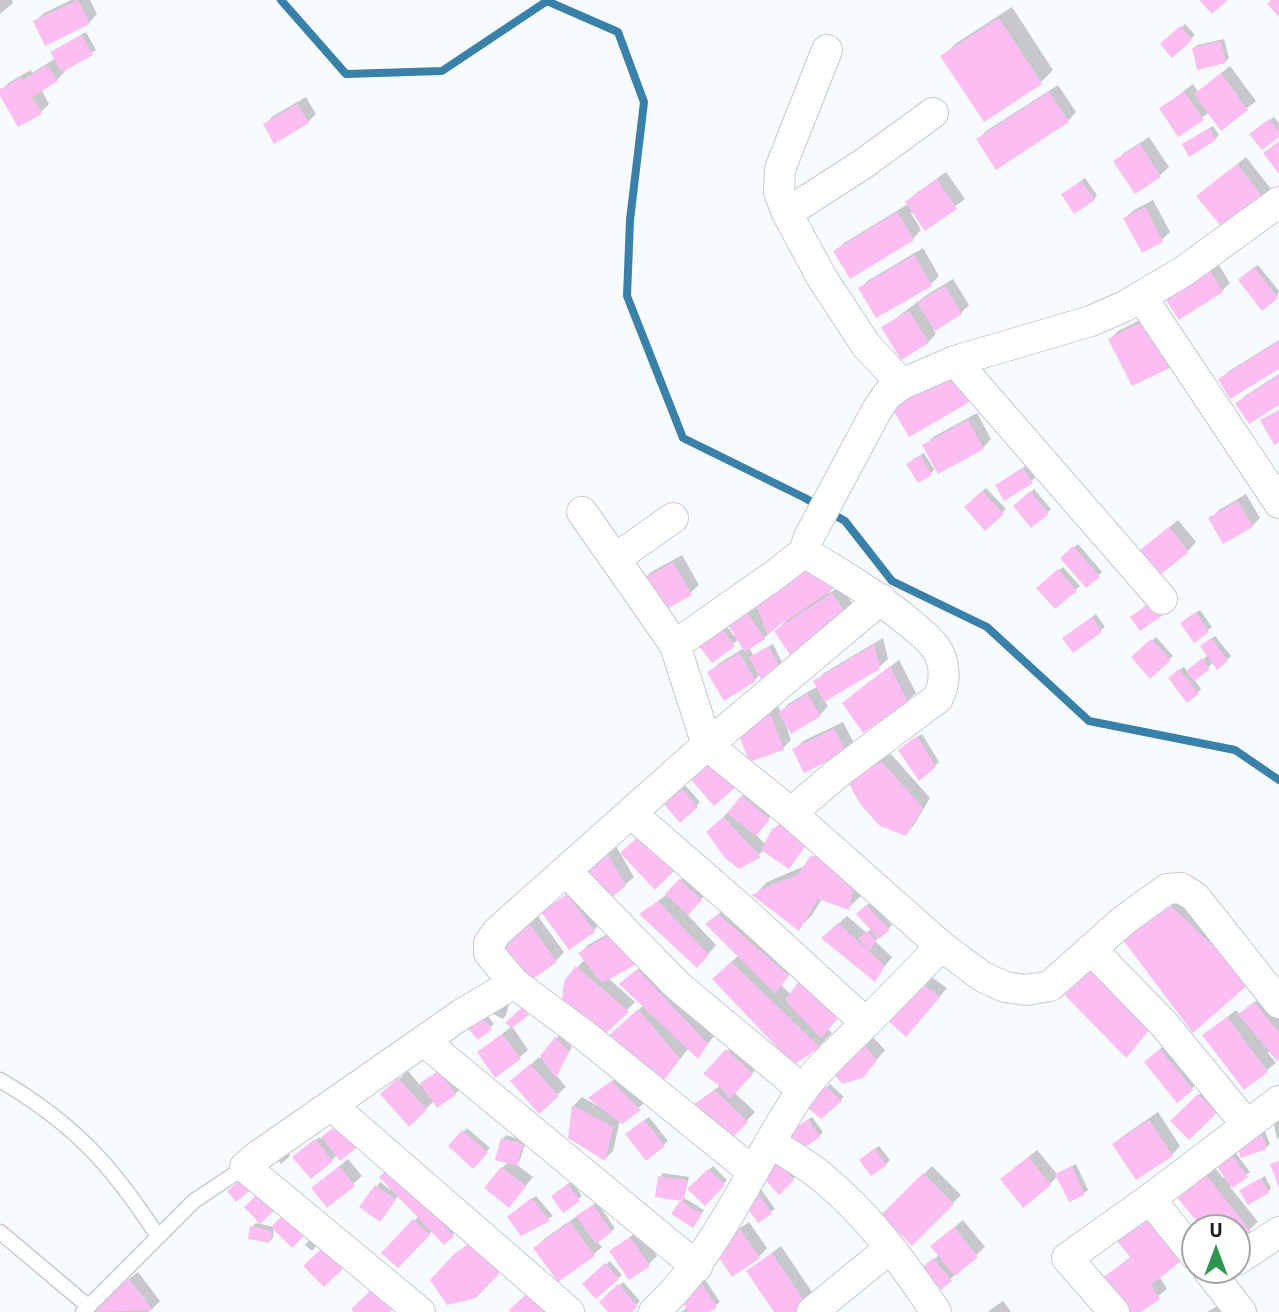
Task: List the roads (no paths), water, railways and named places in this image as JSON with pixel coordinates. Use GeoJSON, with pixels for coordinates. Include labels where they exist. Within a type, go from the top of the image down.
{"type":"FeatureCollection","features":[{"type":"Feature","properties":{"kind":"street"},"geometry":{"type":"LineString","coordinates":[[827,50],[780,169],[779,192],[787,213],[822,278],[866,345],[902,384]]}},
{"type":"Feature","properties":{"kind":"street"},"geometry":{"type":"LineString","coordinates":[[787,213],[863,164],[933,113]]}},
{"type":"Feature","properties":{"kind":"street"},"geometry":{"type":"LineString","coordinates":[[675,645],[806,545],[887,395],[902,384],[956,361],[1091,321],[1125,306],[1184,271],[1279,202]]}},
{"type":"Feature","properties":{"kind":"street"},"geometry":{"type":"LineString","coordinates":[[1141,296],[1279,503]]}},
{"type":"Feature","properties":{"kind":"street"},"geometry":{"type":"LineString","coordinates":[[956,361],[1162,599]]}},
{"type":"Feature","properties":{"kind":"street"},"geometry":{"type":"LineString","coordinates":[[582,512],[675,645],[707,745],[791,813],[941,946],[983,976],[1005,988],[1027,990],[1050,986],[1124,920],[1167,889],[1181,888],[1195,897],[1279,1003]]}},
{"type":"Feature","properties":{"kind":"street"},"geometry":{"type":"LineString","coordinates":[[616,558],[673,518]]}},
{"type":"Feature","properties":{"kind":"street"},"geometry":{"type":"LineString","coordinates":[[791,813],[839,772],[938,698],[944,686],[943,668],[936,647],[881,599],[806,545]]}},
{"type":"Feature","properties":{"kind":"street"},"geometry":{"type":"LineString","coordinates":[[752,1171],[584,1035],[514,983],[489,953],[489,943],[497,932],[707,745],[881,599]]}},
{"type":"Feature","properties":{"kind":"street"},"geometry":{"type":"LineString","coordinates":[[631,813],[866,1023]]}},
{"type":"Feature","properties":{"kind":"street"},"geometry":{"type":"LineString","coordinates":[[566,871],[677,985],[803,1090]]}},
{"type":"Feature","properties":{"kind":"street"},"geometry":{"type":"LineString","coordinates":[[654,1312],[697,1267],[739,1198],[752,1171],[803,1090],[941,946]]}},
{"type":"Feature","properties":{"kind":"street"},"geometry":{"type":"LineString","coordinates":[[1091,949],[1163,1023],[1247,1125]]}},
{"type":"Feature","properties":{"kind":"street"},"geometry":{"type":"LineString","coordinates":[[420,1312],[245,1167],[462,1014],[514,983]]}},
{"type":"Feature","properties":{"kind":"street"},"geometry":{"type":"LineString","coordinates":[[425,1042],[697,1267]]}},
{"type":"Feature","properties":{"kind":"street"},"geometry":{"type":"LineString","coordinates":[[1114,1312],[1068,1258],[1279,1101]]}},
{"type":"Feature","properties":{"kind":"street"},"geometry":{"type":"LineString","coordinates":[[331,1105],[569,1312]]}},
{"type":"Feature","properties":{"kind":"street"},"geometry":{"type":"LineString","coordinates":[[771,1142],[824,1179],[863,1216],[890,1248],[936,1312]]}},
{"type":"Feature","properties":{"kind":"street"},"geometry":{"type":"LineString","coordinates":[[1150,1199],[1181,1231]]}},
{"type":"Feature","properties":{"kind":"street"},"geometry":{"type":"LineString","coordinates":[[1251,1247],[1279,1232]]}},
{"type":"Feature","properties":{"kind":"street"},"geometry":{"type":"LineString","coordinates":[[812,1312],[890,1248]]}},
{"type":"Feature","properties":{"kind":"street"},"geometry":{"type":"LineString","coordinates":[[1225,1284],[1241,1312]]}},
{"type":"Feature","properties":{"kind":"lane"},"geometry":{"type":"LineString","coordinates":[[0,1080],[65,1123],[102,1159],[133,1197],[157,1235]]}},
{"type":"Feature","properties":{"kind":"lane"},"geometry":{"type":"LineString","coordinates":[[0,1232],[85,1309],[194,1201],[245,1167]]}},
{"type":"Feature","properties":{"kind":"waterway"},"geometry":{"type":"LineString","coordinates":[[281,0],[346,74],[442,71],[547,1],[618,32],[644,102],[630,220],[627,296],[683,438],[805,498],[845,521],[892,581],[987,627],[1089,721],[1235,750],[1279,780]]}}]}
